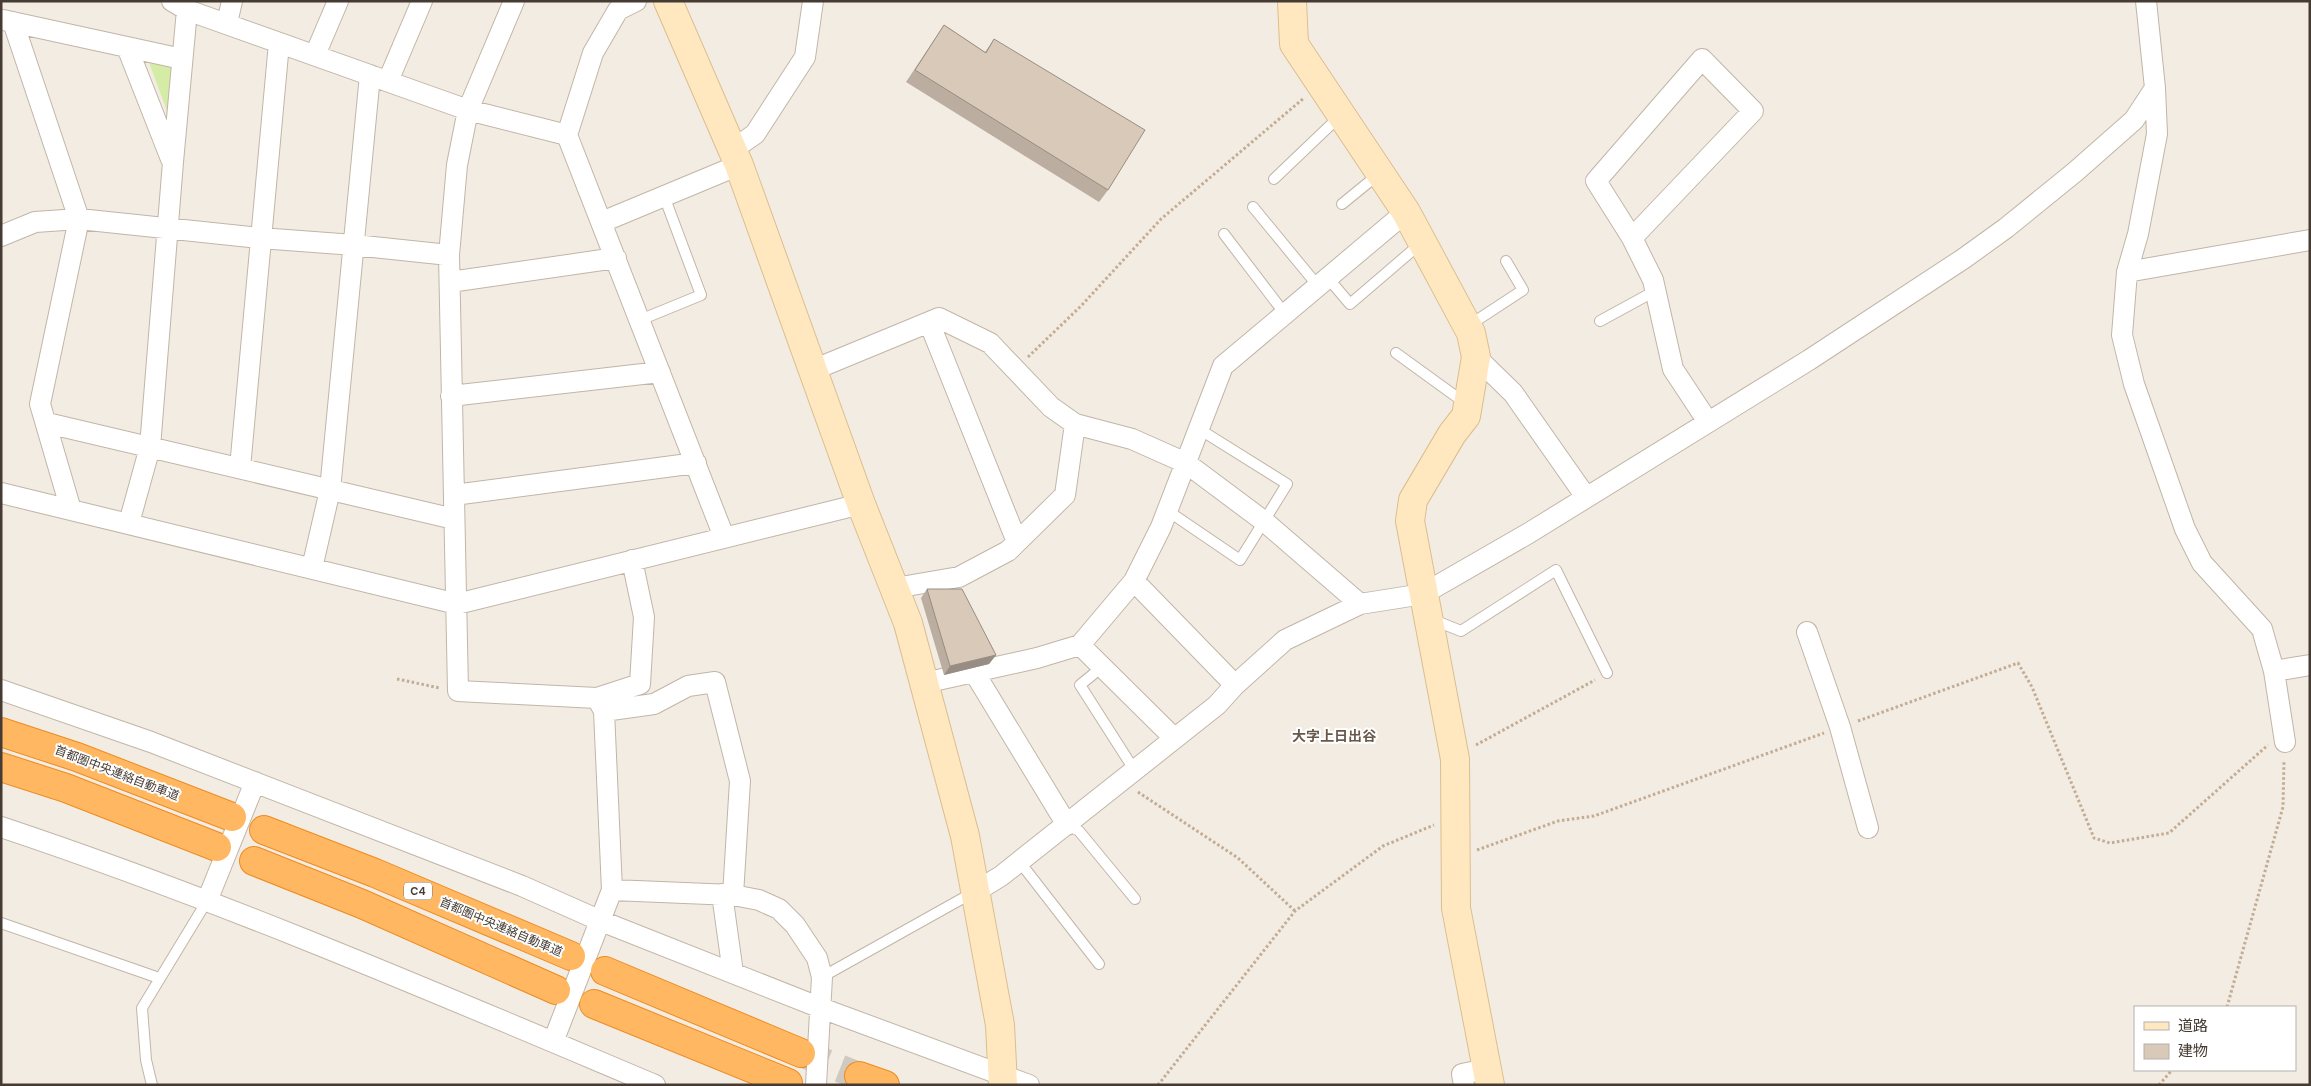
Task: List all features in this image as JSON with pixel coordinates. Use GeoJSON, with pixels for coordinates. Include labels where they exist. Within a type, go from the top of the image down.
{"type":"FeatureCollection","features":[{"type":"Feature","properties":{"kind":"highway","name":"首都圏中央連絡自動車道"},"geometry":{"type":"LineString","coordinates":[[1,732],[77,757],[232,817]]}},
{"type":"Feature","properties":{"kind":"highway"},"geometry":{"type":"LineString","coordinates":[[1,767],[66,788],[217,847]]}},
{"type":"Feature","properties":{"kind":"highway","name":"首都圏中央連絡自動車道"},"geometry":{"type":"LineString","coordinates":[[264,830],[375,873],[571,956]]}},
{"type":"Feature","properties":{"kind":"highway"},"geometry":{"type":"LineString","coordinates":[[254,861],[362,904],[556,990]]}},
{"type":"Feature","properties":{"kind":"highway"},"geometry":{"type":"LineString","coordinates":[[605,971],[801,1053]]}},
{"type":"Feature","properties":{"kind":"highway"},"geometry":{"type":"LineString","coordinates":[[594,1004],[788,1083]]}},
{"type":"Feature","properties":{"kind":"street"},"geometry":{"type":"LineString","coordinates":[[227,24],[232,1]]}},
{"type":"Feature","properties":{"kind":"street"},"geometry":{"type":"LineString","coordinates":[[315,55],[338,1]]}},
{"type":"Feature","properties":{"kind":"street"},"geometry":{"type":"LineString","coordinates":[[312,568],[330,490],[354,245],[379,78],[422,1]]}},
{"type":"Feature","properties":{"kind":"street"},"geometry":{"type":"LineString","coordinates":[[514,1],[468,110],[457,165],[449,255],[458,691],[600,704],[654,704],[688,686],[715,682],[740,781],[728,895],[733,973]]}},
{"type":"Feature","properties":{"kind":"street"},"geometry":{"type":"LineString","coordinates":[[668,1],[735,158],[861,504],[908,623],[965,836],[1000,1026],[1003,1080]]}},
{"type":"Feature","properties":{"kind":"street"},"geometry":{"type":"LineString","coordinates":[[602,222],[664,196],[735,158],[755,134],[805,57],[813,1]]}},
{"type":"Feature","properties":{"kind":"street"},"geometry":{"type":"LineString","coordinates":[[1292,1],[1294,44],[1406,212],[1471,333],[1476,357],[1466,416],[1452,434],[1413,500],[1410,521],[1453,751],[1456,816],[1456,908],[1488,1077],[1462,1074],[1464,1085]]}},
{"type":"Feature","properties":{"kind":"street"},"geometry":{"type":"LineString","coordinates":[[2146,1],[2155,88],[2157,134],[2138,234],[2127,272],[2122,335],[2134,384],[2185,529],[2202,563],[2262,629],[2274,671],[2284,736]]}},
{"type":"Feature","properties":{"kind":"street"},"geometry":{"type":"LineString","coordinates":[[620,4],[594,53],[567,136],[724,537]]}},
{"type":"Feature","properties":{"kind":"street"},"geometry":{"type":"LineString","coordinates":[[128,523],[150,447],[172,162],[182,59],[180,6],[468,110],[567,136]]}},
{"type":"Feature","properties":{"kind":"street"},"geometry":{"type":"LineString","coordinates":[[7,21],[182,59]]}},
{"type":"Feature","properties":{"kind":"street"},"geometry":{"type":"LineString","coordinates":[[7,21],[79,219],[40,404],[71,510]]}},
{"type":"Feature","properties":{"kind":"street"},"geometry":{"type":"LineString","coordinates":[[240,468],[279,43]]}},
{"type":"Feature","properties":{"kind":"street"},"geometry":{"type":"LineString","coordinates":[[127,47],[172,162]]}},
{"type":"Feature","properties":{"kind":"street"},"geometry":{"type":"LineString","coordinates":[[1632,238],[1753,111],[1702,59],[1596,181],[1632,238],[1653,280],[1673,370],[1708,422]]}},
{"type":"Feature","properties":{"kind":"street"},"geometry":{"type":"LineString","coordinates":[[975,892],[1001,876],[1067,825],[1217,705],[1235,685],[1285,640],[1360,604],[1426,606],[1529,533],[1809,360],[1963,259],[2006,228],[2075,172],[2134,120],[2155,88]]}},
{"type":"Feature","properties":{"kind":"street"},"geometry":{"type":"LineString","coordinates":[[924,684],[1080,646],[1134,581],[1168,510],[1223,366],[1406,212]]}},
{"type":"Feature","properties":{"kind":"street"},"geometry":{"type":"LineString","coordinates":[[2,239],[35,222],[79,219],[449,255]]}},
{"type":"Feature","properties":{"kind":"street"},"geometry":{"type":"LineString","coordinates":[[2127,272],[2310,240]]}},
{"type":"Feature","properties":{"kind":"street"},"geometry":{"type":"LineString","coordinates":[[450,282],[616,258]]}},
{"type":"Feature","properties":{"kind":"street"},"geometry":{"type":"LineString","coordinates":[[812,370],[939,318],[990,343],[1050,408],[1076,424],[1132,439],[1186,463],[1265,522],[1360,604]]}},
{"type":"Feature","properties":{"kind":"street"},"geometry":{"type":"LineString","coordinates":[[929,322],[1017,542]]}},
{"type":"Feature","properties":{"kind":"street"},"geometry":{"type":"LineString","coordinates":[[1476,357],[1513,393],[1586,497]]}},
{"type":"Feature","properties":{"kind":"street"},"geometry":{"type":"LineString","coordinates":[[451,396],[660,372]]}},
{"type":"Feature","properties":{"kind":"street"},"geometry":{"type":"LineString","coordinates":[[47,423],[454,520]]}},
{"type":"Feature","properties":{"kind":"street"},"geometry":{"type":"LineString","coordinates":[[895,588],[959,577],[1008,551],[1065,495],[1076,424]]}},
{"type":"Feature","properties":{"kind":"street"},"geometry":{"type":"LineString","coordinates":[[454,495],[696,463]]}},
{"type":"Feature","properties":{"kind":"street"},"geometry":{"type":"LineString","coordinates":[[1,493],[457,604],[861,504]]}},
{"type":"Feature","properties":{"kind":"street"},"geometry":{"type":"LineString","coordinates":[[600,704],[640,684],[644,617],[632,560]]}},
{"type":"Feature","properties":{"kind":"street"},"geometry":{"type":"LineString","coordinates":[[1134,581],[1235,685]]}},
{"type":"Feature","properties":{"kind":"street"},"geometry":{"type":"LineString","coordinates":[[1807,632],[1840,728],[1868,828]]}},
{"type":"Feature","properties":{"kind":"street"},"geometry":{"type":"LineString","coordinates":[[1080,646],[1174,738]]}},
{"type":"Feature","properties":{"kind":"street"},"geometry":{"type":"LineString","coordinates":[[2274,671],[2310,665]]}},
{"type":"Feature","properties":{"kind":"street"},"geometry":{"type":"LineString","coordinates":[[974,672],[1067,825]]}},
{"type":"Feature","properties":{"kind":"street"},"geometry":{"type":"LineString","coordinates":[[1,690],[150,742],[256,782],[522,886],[601,921],[1003,1080],[1029,1085]]}},
{"type":"Feature","properties":{"kind":"street"},"geometry":{"type":"LineString","coordinates":[[553,1042],[612,890],[600,704]]}},
{"type":"Feature","properties":{"kind":"street"},"geometry":{"type":"LineString","coordinates":[[207,901],[256,782]]}},
{"type":"Feature","properties":{"kind":"street"},"geometry":{"type":"LineString","coordinates":[[1,826],[97,859],[207,901],[655,1085]]}},
{"type":"Feature","properties":{"kind":"street"},"geometry":{"type":"LineString","coordinates":[[612,890],[728,895],[759,900],[779,909],[794,925],[817,958],[822,977],[816,1085]]}},
{"type":"Feature","properties":{"kind":"lane"},"geometry":{"type":"LineString","coordinates":[[1274,179],[1341,115]]}},
{"type":"Feature","properties":{"kind":"lane"},"geometry":{"type":"LineString","coordinates":[[1342,204],[1380,173]]}},
{"type":"Feature","properties":{"kind":"lane"},"geometry":{"type":"LineString","coordinates":[[640,320],[701,295],[664,196]]}},
{"type":"Feature","properties":{"kind":"lane"},"geometry":{"type":"LineString","coordinates":[[1253,207],[1323,282],[1350,304],[1422,242]]}},
{"type":"Feature","properties":{"kind":"lane"},"geometry":{"type":"LineString","coordinates":[[1224,234],[1285,314]]}},
{"type":"Feature","properties":{"kind":"lane"},"geometry":{"type":"LineString","coordinates":[[1467,326],[1523,290],[1506,261]]}},
{"type":"Feature","properties":{"kind":"lane"},"geometry":{"type":"LineString","coordinates":[[1600,321],[1655,290]]}},
{"type":"Feature","properties":{"kind":"lane"},"geometry":{"type":"LineString","coordinates":[[1396,353],[1468,405]]}},
{"type":"Feature","properties":{"kind":"lane"},"geometry":{"type":"LineString","coordinates":[[1168,510],[1240,560],[1287,484],[1199,429]]}},
{"type":"Feature","properties":{"kind":"lane"},"geometry":{"type":"LineString","coordinates":[[1426,606],[1461,631],[1556,570],[1607,673]]}},
{"type":"Feature","properties":{"kind":"lane"},"geometry":{"type":"LineString","coordinates":[[1102,667],[1080,685],[1128,776]]}},
{"type":"Feature","properties":{"kind":"lane"},"geometry":{"type":"LineString","coordinates":[[1067,825],[1079,831],[1135,899]]}},
{"type":"Feature","properties":{"kind":"lane"},"geometry":{"type":"LineString","coordinates":[[1019,862],[1099,964]]}},
{"type":"Feature","properties":{"kind":"lane"},"geometry":{"type":"LineString","coordinates":[[822,977],[975,892]]}},
{"type":"Feature","properties":{"kind":"lane"},"geometry":{"type":"LineString","coordinates":[[152,1085],[146,1060],[142,1008],[207,901]]}},
{"type":"Feature","properties":{"kind":"lane"},"geometry":{"type":"LineString","coordinates":[[1,923],[159,978]]}},
{"type":"Feature","properties":{"kind":"path"},"geometry":{"type":"LineString","coordinates":[[1015,369],[1081,306],[1161,219],[1306,97],[1300,90]]}},
{"type":"Feature","properties":{"kind":"path"},"geometry":{"type":"LineString","coordinates":[[1456,858],[1558,821],[1594,816],[2018,663],[2032,687],[2094,838],[2110,843],[2169,833],[2284,736]]}},
{"type":"Feature","properties":{"kind":"path"},"geometry":{"type":"LineString","coordinates":[[1453,751],[1473,747],[1607,673]]}},
{"type":"Feature","properties":{"kind":"path"},"geometry":{"type":"LineString","coordinates":[[397,679],[458,691]]}},
{"type":"Feature","properties":{"kind":"path"},"geometry":{"type":"LineString","coordinates":[[2227,1006],[2283,807],[2284,736]]}},
{"type":"Feature","properties":{"kind":"path"},"geometry":{"type":"LineString","coordinates":[[1128,776],[1238,858],[1295,910]]}},
{"type":"Feature","properties":{"kind":"path"},"geometry":{"type":"LineString","coordinates":[[1158,1085],[1295,910],[1383,846],[1456,816]]}},
{"type":"Feature","properties":{"kind":"path"},"geometry":{"type":"LineString","coordinates":[[2159,1085],[2171,1071]]}},
{"type":"Feature","properties":{"kind":"green space"},"geometry":{"type":"Polygon","coordinates":[[[147,57],[174,64],[168,114],[147,57]]]}},
{"type":"Feature","properties":{"kind":"building"},"geometry":{"type":"Polygon","coordinates":[[[944,25],[986,53],[994,39],[1145,130],[1108,190],[915,70],[944,25]]]}},
{"type":"Feature","properties":{"kind":"building"},"geometry":{"type":"Polygon","coordinates":[[[927,589],[962,589],[996,655],[950,666],[927,589]]]}},
{"type":"Feature","properties":{"kind":"tunnel"},"geometry":{"type":"LineString","coordinates":[[801,1053],[859,1076]]}},
{"type":"Feature","properties":{"kind":"district","name":"大字上日出谷"},"geometry":{"type":"Point","coordinates":[1334,736]}}]}
